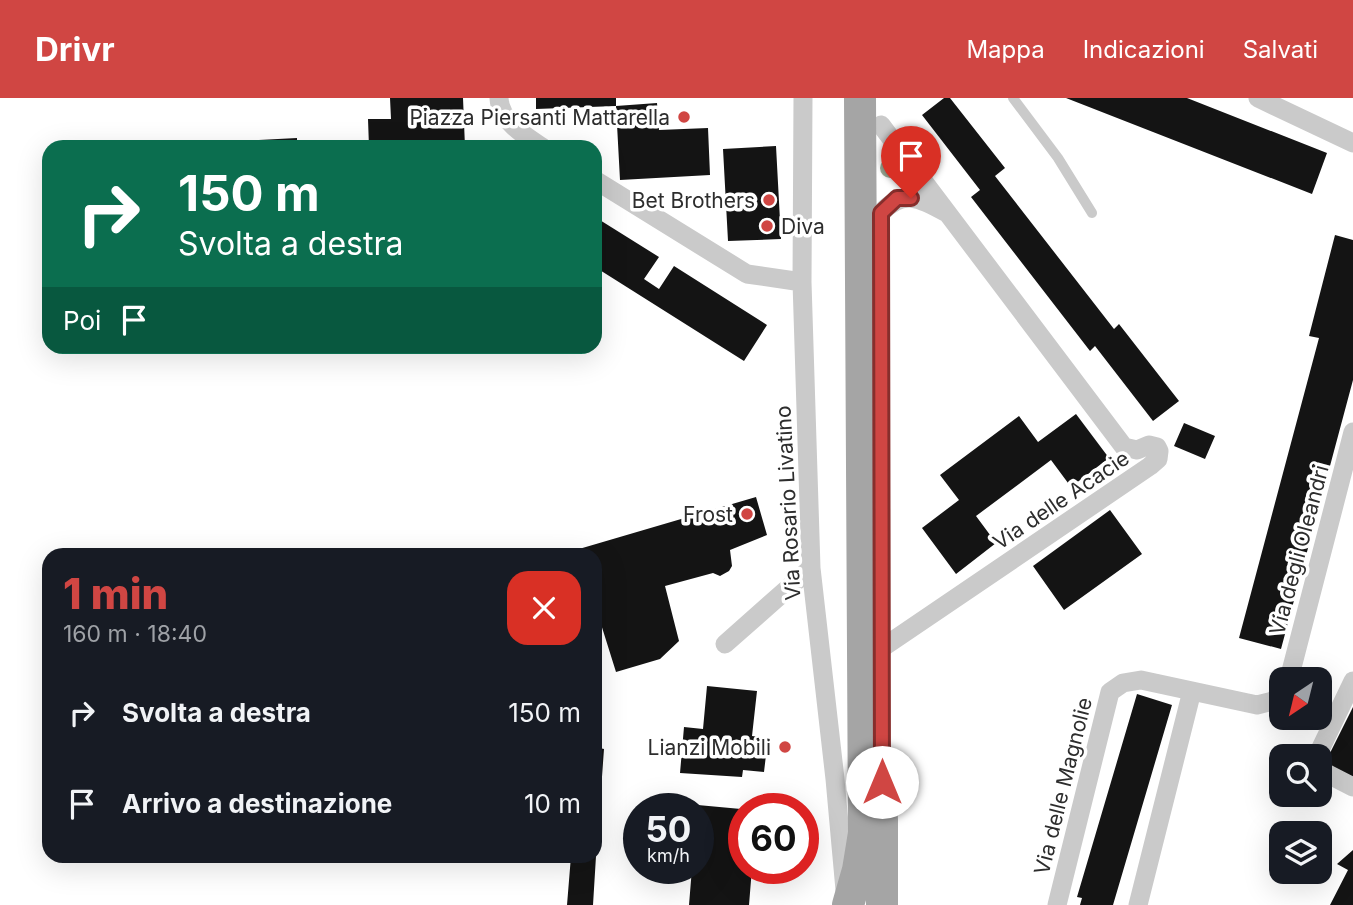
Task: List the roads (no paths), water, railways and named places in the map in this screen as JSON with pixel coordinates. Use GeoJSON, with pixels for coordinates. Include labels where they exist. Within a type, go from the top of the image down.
{"type":"FeatureCollection","features":[{"type":"Feature","properties":{"kind":"main road"},"geometry":{"type":"LineString","coordinates":[[847,905],[859,870],[864,833],[860,98]]}},
{"type":"Feature","properties":{"kind":"main road"},"geometry":{"type":"LineString","coordinates":[[881,111],[882,905]]}},
{"type":"Feature","properties":{"kind":"street"},"geometry":{"type":"LineString","coordinates":[[499,98],[499,106],[514,127],[528,140]]}},
{"type":"Feature","properties":{"kind":"street","name":"Via Rosario Livatino"},"geometry":{"type":"LineString","coordinates":[[803,98],[803,282],[811,568],[847,905]]}},
{"type":"Feature","properties":{"kind":"street"},"geometry":{"type":"LineString","coordinates":[[1258,98],[1353,144]]}},
{"type":"Feature","properties":{"kind":"street"},"geometry":{"type":"LineString","coordinates":[[881,111],[949,215]]}},
{"type":"Feature","properties":{"kind":"street"},"geometry":{"type":"LineString","coordinates":[[602,184],[747,274],[803,282]]}},
{"type":"Feature","properties":{"kind":"street"},"geometry":{"type":"LineString","coordinates":[[881,213],[897,198],[911,198],[928,202],[949,215]]}},
{"type":"Feature","properties":{"kind":"street","name":"Via delle Acacie"},"geometry":{"type":"LineString","coordinates":[[882,648],[1158,459],[1157,447],[1149,445],[1137,450],[1124,447],[949,215]]}},
{"type":"Feature","properties":{"kind":"street","name":"Via degli Oleandri"},"geometry":{"type":"LineString","coordinates":[[1292,667],[1353,432]]}},
{"type":"Feature","properties":{"kind":"street"},"geometry":{"type":"LineString","coordinates":[[725,644],[811,568]]}},
{"type":"Feature","properties":{"kind":"street","name":"Via delle Magnolie"},"geometry":{"type":"LineString","coordinates":[[1057,905],[1110,692],[1123,683],[1141,680],[1192,691]]}},
{"type":"Feature","properties":{"kind":"street"},"geometry":{"type":"LineString","coordinates":[[1323,744],[1353,681]]}},
{"type":"Feature","properties":{"kind":"street"},"geometry":{"type":"LineString","coordinates":[[1138,905],[1192,691],[1257,705],[1269,702]]}},
{"type":"Feature","properties":{"kind":"street"},"geometry":{"type":"LineString","coordinates":[[1332,776],[1353,787]]}},
{"type":"Feature","properties":{"kind":"lane"},"geometry":{"type":"LineString","coordinates":[[1013,98],[1058,158],[1091,213]]}},
{"type":"Feature","properties":{"kind":"place","name":"Piazza Piersanti Mattarella"},"geometry":{"type":"Point","coordinates":[684,117]}},
{"type":"Feature","properties":{"kind":"place","name":"Bet Brothers"},"geometry":{"type":"Point","coordinates":[769,200]}},
{"type":"Feature","properties":{"kind":"place","name":"Diva"},"geometry":{"type":"Point","coordinates":[767,226]}},
{"type":"Feature","properties":{"kind":"place","name":"Frost"},"geometry":{"type":"Point","coordinates":[747,514]}},
{"type":"Feature","properties":{"kind":"place","name":"Lianzi Mobili"},"geometry":{"type":"Point","coordinates":[785,747]}}]}
